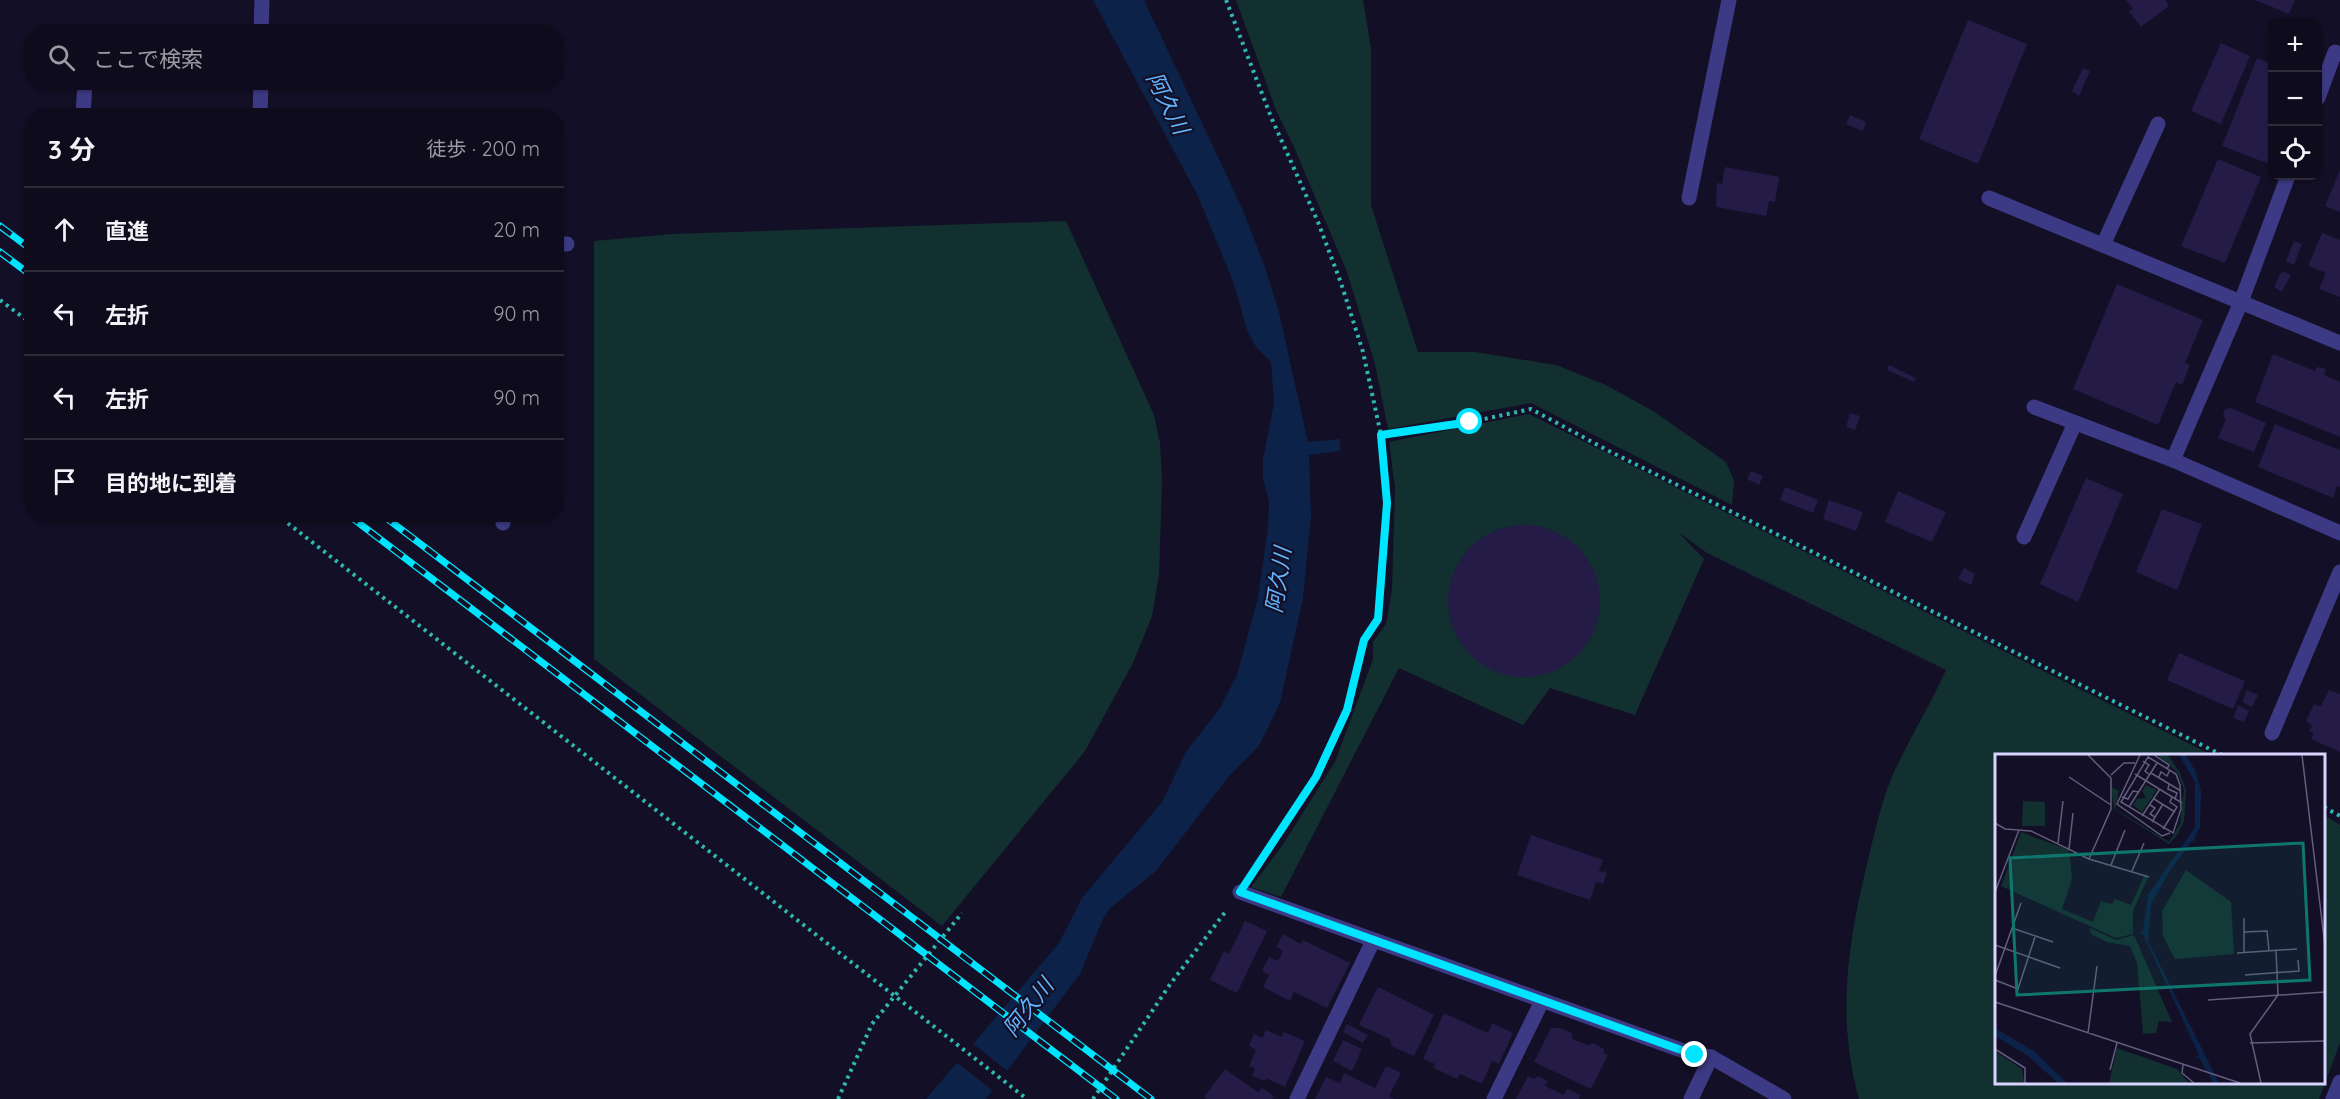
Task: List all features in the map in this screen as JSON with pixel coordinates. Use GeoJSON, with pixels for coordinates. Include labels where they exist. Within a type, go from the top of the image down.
{"type":"FeatureCollection","features":[{"type":"Feature","properties":{"kind":"street"},"geometry":{"type":"LineString","coordinates":[[261,24],[262,0]]}},
{"type":"Feature","properties":{"kind":"street"},"geometry":{"type":"LineString","coordinates":[[1689,198],[1729,0]]}},
{"type":"Feature","properties":{"kind":"street"},"geometry":{"type":"LineString","coordinates":[[2322,87],[2335,52],[2340,54]]}},
{"type":"Feature","properties":{"kind":"street"},"geometry":{"type":"LineString","coordinates":[[83,108],[85,90]]}},
{"type":"Feature","properties":{"kind":"street"},"geometry":{"type":"LineString","coordinates":[[260,108],[261,90]]}},
{"type":"Feature","properties":{"kind":"street"},"geometry":{"type":"LineString","coordinates":[[2103,245],[2158,124]]}},
{"type":"Feature","properties":{"kind":"street"},"geometry":{"type":"LineString","coordinates":[[2173,460],[2241,302],[2287,180]]}},
{"type":"Feature","properties":{"kind":"street"},"geometry":{"type":"LineString","coordinates":[[1989,198],[2340,344]]}},
{"type":"Feature","properties":{"kind":"street"},"geometry":{"type":"LineString","coordinates":[[2034,407],[2173,460],[2340,532]]}},
{"type":"Feature","properties":{"kind":"street"},"geometry":{"type":"LineString","coordinates":[[2024,537],[2075,423]]}},
{"type":"Feature","properties":{"kind":"street"},"geometry":{"type":"LineString","coordinates":[[2272,733],[2340,572]]}},
{"type":"Feature","properties":{"kind":"street"},"geometry":{"type":"LineString","coordinates":[[1240,892],[1695,1055],[1711,1057],[1784,1099]]}},
{"type":"Feature","properties":{"kind":"street"},"geometry":{"type":"LineString","coordinates":[[1297,1099],[1373,941]]}},
{"type":"Feature","properties":{"kind":"street"},"geometry":{"type":"LineString","coordinates":[[1494,1099],[1542,1001]]}},
{"type":"Feature","properties":{"kind":"street"},"geometry":{"type":"LineString","coordinates":[[1692,1099],[1711,1057]]}},
{"type":"Feature","properties":{"kind":"street"},"geometry":{"type":"LineString","coordinates":[[2333,1099],[2340,1082]]}},
{"type":"Feature","properties":{"kind":"path"},"geometry":{"type":"LineString","coordinates":[[1093,1099],[1171,983],[1240,892],[1316,777],[1347,710],[1364,640],[1378,619],[1387,503],[1381,435],[1362,352],[1341,283],[1318,222],[1271,117],[1226,0]]}},
{"type":"Feature","properties":{"kind":"path"},"geometry":{"type":"LineString","coordinates":[[0,300],[24,318]]}},
{"type":"Feature","properties":{"kind":"path"},"geometry":{"type":"LineString","coordinates":[[1381,435],[1470,422],[1531,409],[1619,456],[2220,754]]}},
{"type":"Feature","properties":{"kind":"path"},"geometry":{"type":"LineString","coordinates":[[286,522],[1027,1099]]}},
{"type":"Feature","properties":{"kind":"path"},"geometry":{"type":"LineString","coordinates":[[2325,808],[2340,816]]}},
{"type":"Feature","properties":{"kind":"path"},"geometry":{"type":"LineString","coordinates":[[838,1099],[872,1024],[962,913]]}},
{"type":"Feature","properties":{"kind":"green space"},"geometry":{"type":"Polygon","coordinates":[[[1236,0],[1363,0],[1371,48],[1371,205],[1418,352],[1475,352],[1556,365],[1606,385],[1653,411],[1726,462],[1734,480],[1732,505],[1531,403],[1388,429],[1375,364],[1347,272],[1276,110],[1236,0]]]}},
{"type":"Feature","properties":{"kind":"green space"},"geometry":{"type":"Polygon","coordinates":[[[1066,221],[1154,415],[1160,443],[1162,481],[1159,575],[1152,616],[1133,663],[1085,751],[942,926],[594,659],[594,241],[672,234],[1066,221]]]}},
{"type":"Feature","properties":{"kind":"green space"},"geometry":{"type":"Polygon","coordinates":[[[1529,414],[2210,754],[1995,754],[1995,1084],[2325,1084],[2319,1099],[1859,1099],[1852,1069],[1846,1009],[1850,950],[1861,890],[1879,815],[1890,782],[1946,670],[1707,553],[1678,532],[1704,559],[1635,715],[1550,688],[1523,725],[1399,668],[1281,897],[1251,887],[1282,846],[1335,762],[1373,659],[1373,642],[1386,624],[1392,590],[1395,488],[1389,442],[1529,414]]]}},
{"type":"Feature","properties":{"kind":"green space"},"geometry":{"type":"Polygon","coordinates":[[[2325,816],[2340,825],[2340,1043],[2325,1083],[2325,816]]]}},
{"type":"Feature","properties":{"kind":"water","name":"阿久川"},"geometry":{"type":"Polygon","coordinates":[[[1093,0],[1144,0],[1242,208],[1263,262],[1278,308],[1308,442],[1340,439],[1340,451],[1309,455],[1311,516],[1303,598],[1280,703],[1259,746],[1229,776],[1156,871],[1110,908],[1103,919],[1080,974],[986,1099],[926,1099],[1059,943],[1082,898],[1162,802],[1186,752],[1220,708],[1237,675],[1258,597],[1268,527],[1269,501],[1263,479],[1263,460],[1274,403],[1271,362],[1256,347],[1247,330],[1234,284],[1198,196],[1093,0]]]}},
{"type":"Feature","properties":{"kind":"pier"},"geometry":{"type":"Polygon","coordinates":[[[971,1042],[1010,1073],[996,1093],[955,1061],[971,1042]]]}},
{"type":"Feature","properties":{"kind":"building"},"geometry":{"type":"Polygon","coordinates":[[[2126,0],[2165,0],[2169,6],[2141,27],[2129,11],[2133,9],[2126,0]]]}},
{"type":"Feature","properties":{"kind":"building"},"geometry":{"type":"Polygon","coordinates":[[[2255,0],[2295,0],[2289,14],[2255,0]]]}},
{"type":"Feature","properties":{"kind":"building"},"geometry":{"type":"Polygon","coordinates":[[[1968,20],[2027,44],[1978,164],[1919,139],[1968,20]]]}},
{"type":"Feature","properties":{"kind":"building"},"geometry":{"type":"Polygon","coordinates":[[[2221,43],[2250,56],[2221,124],[2191,111],[2221,43]]]}},
{"type":"Feature","properties":{"kind":"building"},"geometry":{"type":"Polygon","coordinates":[[[2257,58],[2268,62],[2268,164],[2222,146],[2257,58]]]}},
{"type":"Feature","properties":{"kind":"building"},"geometry":{"type":"Polygon","coordinates":[[[2083,68],[2090,71],[2079,96],[2072,91],[2083,68]]]}},
{"type":"Feature","properties":{"kind":"building"},"geometry":{"type":"Polygon","coordinates":[[[1850,115],[1866,122],[1863,131],[1846,124],[1850,115]]]}},
{"type":"Feature","properties":{"kind":"building"},"geometry":{"type":"Polygon","coordinates":[[[2218,159],[2261,177],[2225,263],[2181,246],[2218,159]]]}},
{"type":"Feature","properties":{"kind":"building"},"geometry":{"type":"Polygon","coordinates":[[[1725,167],[1779,177],[1775,202],[1769,201],[1766,216],[1716,207],[1717,183],[1722,184],[1725,167]]]}},
{"type":"Feature","properties":{"kind":"building"},"geometry":{"type":"Polygon","coordinates":[[[2340,170],[2340,212],[2325,206],[2340,170]]]}},
{"type":"Feature","properties":{"kind":"building"},"geometry":{"type":"Polygon","coordinates":[[[2322,233],[2340,240],[2340,297],[2319,289],[2326,273],[2308,266],[2322,233]]]}},
{"type":"Feature","properties":{"kind":"building"},"geometry":{"type":"Polygon","coordinates":[[[2294,241],[2302,244],[2294,265],[2286,261],[2294,241]]]}},
{"type":"Feature","properties":{"kind":"building"},"geometry":{"type":"Polygon","coordinates":[[[2282,271],[2291,275],[2282,292],[2274,287],[2282,271]]]}},
{"type":"Feature","properties":{"kind":"building"},"geometry":{"type":"Polygon","coordinates":[[[2117,284],[2203,320],[2185,363],[2190,365],[2182,385],[2176,382],[2158,425],[2073,389],[2117,284]]]}},
{"type":"Feature","properties":{"kind":"building"},"geometry":{"type":"Polygon","coordinates":[[[2273,354],[2315,371],[2317,367],[2326,369],[2324,375],[2340,382],[2340,437],[2255,402],[2273,354]]]}},
{"type":"Feature","properties":{"kind":"building"},"geometry":{"type":"Polygon","coordinates":[[[1889,365],[1916,378],[1914,382],[1887,370],[1889,365]]]}},
{"type":"Feature","properties":{"kind":"building"},"geometry":{"type":"Polygon","coordinates":[[[2231,408],[2266,423],[2254,452],[2218,438],[2226,419],[2223,416],[2225,409],[2231,408]]]}},
{"type":"Feature","properties":{"kind":"building"},"geometry":{"type":"Polygon","coordinates":[[[1850,413],[1860,416],[1855,430],[1846,427],[1850,413]]]}},
{"type":"Feature","properties":{"kind":"building"},"geometry":{"type":"Polygon","coordinates":[[[2275,424],[2340,450],[2340,487],[2337,486],[2333,498],[2258,467],[2275,424]]]}},
{"type":"Feature","properties":{"kind":"building"},"geometry":{"type":"Polygon","coordinates":[[[1751,471],[1763,476],[1759,485],[1747,479],[1751,471]]]}},
{"type":"Feature","properties":{"kind":"building"},"geometry":{"type":"Polygon","coordinates":[[[2086,478],[2123,494],[2078,602],[2040,584],[2086,478]]]}},
{"type":"Feature","properties":{"kind":"building"},"geometry":{"type":"Polygon","coordinates":[[[1785,487],[1818,500],[1813,513],[1780,500],[1785,487]]]}},
{"type":"Feature","properties":{"kind":"building"},"geometry":{"type":"Polygon","coordinates":[[[1898,491],[1946,512],[1932,542],[1885,522],[1898,491]]]}},
{"type":"Feature","properties":{"kind":"building"},"geometry":{"type":"Polygon","coordinates":[[[1829,500],[1863,512],[1856,531],[1823,519],[1829,500]]]}},
{"type":"Feature","properties":{"kind":"building"},"geometry":{"type":"Polygon","coordinates":[[[2162,509],[2202,524],[2177,590],[2136,572],[2162,509]]]}},
{"type":"Feature","properties":{"kind":"building"},"geometry":{"type":"Polygon","coordinates":[[[1524,525],[1539,526],[1553,531],[1578,547],[1594,572],[1599,586],[1599,616],[1594,630],[1578,655],[1553,671],[1539,676],[1524,677],[1509,676],[1495,671],[1470,655],[1454,630],[1449,616],[1448,601],[1449,586],[1454,572],[1470,547],[1495,531],[1509,526],[1524,525]]]}},
{"type":"Feature","properties":{"kind":"building"},"geometry":{"type":"Polygon","coordinates":[[[1964,568],[1975,574],[1971,585],[1958,579],[1964,568]]]}},
{"type":"Feature","properties":{"kind":"building"},"geometry":{"type":"Polygon","coordinates":[[[2179,653],[2245,681],[2233,709],[2167,680],[2179,653]]]}},
{"type":"Feature","properties":{"kind":"building"},"geometry":{"type":"Polygon","coordinates":[[[2247,690],[2258,695],[2252,707],[2242,702],[2247,690]]]}},
{"type":"Feature","properties":{"kind":"building"},"geometry":{"type":"Polygon","coordinates":[[[2329,690],[2340,694],[2340,752],[2311,739],[2314,733],[2309,731],[2312,726],[2306,721],[2314,704],[2321,706],[2329,690]]]}},
{"type":"Feature","properties":{"kind":"building"},"geometry":{"type":"Polygon","coordinates":[[[2238,705],[2249,711],[2244,722],[2233,718],[2238,705]]]}},
{"type":"Feature","properties":{"kind":"building"},"geometry":{"type":"Polygon","coordinates":[[[1531,835],[1603,860],[1599,871],[1607,873],[1603,884],[1596,882],[1590,900],[1517,875],[1531,835]]]}},
{"type":"Feature","properties":{"kind":"building"},"geometry":{"type":"Polygon","coordinates":[[[1245,921],[1267,931],[1237,993],[1210,980],[1224,951],[1229,954],[1245,921]]]}},
{"type":"Feature","properties":{"kind":"building"},"geometry":{"type":"Polygon","coordinates":[[[1283,934],[1301,944],[1303,940],[1350,963],[1327,1008],[1294,992],[1290,1001],[1263,987],[1269,975],[1262,971],[1269,957],[1278,961],[1283,951],[1276,947],[1283,934]]]}},
{"type":"Feature","properties":{"kind":"building"},"geometry":{"type":"Polygon","coordinates":[[[1378,987],[1434,1015],[1414,1056],[1391,1046],[1390,1039],[1359,1025],[1378,987]]]}},
{"type":"Feature","properties":{"kind":"building"},"geometry":{"type":"Polygon","coordinates":[[[1444,1013],[1488,1033],[1492,1023],[1513,1033],[1499,1064],[1492,1061],[1482,1084],[1460,1074],[1457,1079],[1434,1068],[1435,1064],[1423,1059],[1444,1013]]]}},
{"type":"Feature","properties":{"kind":"building"},"geometry":{"type":"Polygon","coordinates":[[[1347,1024],[1368,1035],[1363,1043],[1343,1032],[1347,1024]]]}},
{"type":"Feature","properties":{"kind":"building"},"geometry":{"type":"Polygon","coordinates":[[[1551,1028],[1560,1028],[1572,1033],[1572,1039],[1588,1045],[1594,1043],[1604,1049],[1604,1053],[1608,1055],[1591,1089],[1534,1062],[1551,1028]]]}},
{"type":"Feature","properties":{"kind":"building"},"geometry":{"type":"Polygon","coordinates":[[[1266,1030],[1282,1037],[1284,1032],[1305,1041],[1285,1087],[1266,1078],[1265,1081],[1252,1076],[1255,1068],[1249,1066],[1256,1050],[1249,1046],[1254,1034],[1262,1038],[1266,1030]]]}},
{"type":"Feature","properties":{"kind":"building"},"geometry":{"type":"Polygon","coordinates":[[[1343,1040],[1362,1049],[1352,1071],[1333,1061],[1343,1040]]]}},
{"type":"Feature","properties":{"kind":"building"},"geometry":{"type":"Polygon","coordinates":[[[1386,1066],[1401,1073],[1389,1096],[1394,1099],[1315,1099],[1326,1077],[1340,1083],[1344,1073],[1375,1088],[1386,1066]]]}},
{"type":"Feature","properties":{"kind":"building"},"geometry":{"type":"Polygon","coordinates":[[[1225,1069],[1258,1092],[1262,1088],[1274,1096],[1272,1099],[1207,1099],[1204,1097],[1225,1069]]]}},
{"type":"Feature","properties":{"kind":"building"},"geometry":{"type":"Polygon","coordinates":[[[1528,1076],[1534,1079],[1538,1076],[1548,1081],[1545,1086],[1564,1095],[1567,1089],[1581,1095],[1579,1099],[1516,1099],[1528,1076]]]}},
{"type":"Feature","properties":{"kind":"railway"},"geometry":{"type":"LineString","coordinates":[[0,226],[24,244]]}},
{"type":"Feature","properties":{"kind":"railway"},"geometry":{"type":"LineString","coordinates":[[0,252],[24,270]]}},
{"type":"Feature","properties":{"kind":"railway"},"geometry":{"type":"LineString","coordinates":[[358,522],[1116,1099]]}},
{"type":"Feature","properties":{"kind":"railway"},"geometry":{"type":"LineString","coordinates":[[392,522],[1151,1099]]}},
{"type":"Feature","properties":{"kind":"route"},"geometry":{"type":"LineString","coordinates":[[1470,422],[1381,435],[1387,503],[1378,619],[1364,640],[1347,710],[1316,777],[1240,892],[1695,1055]]}}]}
